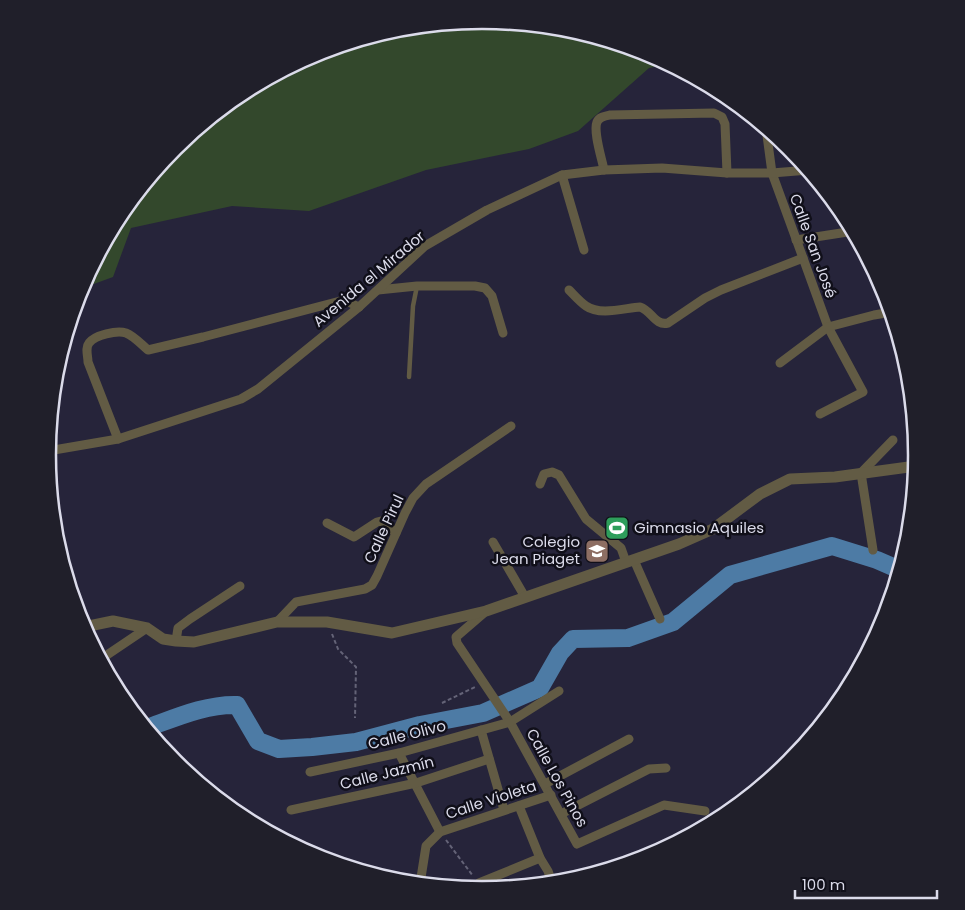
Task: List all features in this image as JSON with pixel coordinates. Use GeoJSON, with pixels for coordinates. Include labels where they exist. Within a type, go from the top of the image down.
{"type":"FeatureCollection","features":[{"type":"Feature","properties":{"kind":"street"},"geometry":{"type":"LineString","coordinates":[[604,170],[596,129],[597,121],[601,117],[610,115],[714,113],[722,117],[725,124],[727,173]]}},
{"type":"Feature","properties":{"kind":"street","name":"Calle San José"},"geometry":{"type":"LineString","coordinates":[[767,138],[772,174],[828,327],[863,392],[820,414]]}},
{"type":"Feature","properties":{"kind":"street","name":"Avenida el Mirador"},"geometry":{"type":"LineString","coordinates":[[56,450],[118,439],[240,399],[258,390],[359,307],[425,246],[487,210],[562,175],[604,170],[662,168],[772,174],[800,171]]}},
{"type":"Feature","properties":{"kind":"street"},"geometry":{"type":"LineString","coordinates":[[562,175],[584,250]]}},
{"type":"Feature","properties":{"kind":"street"},"geometry":{"type":"LineString","coordinates":[[796,240],[846,232]]}},
{"type":"Feature","properties":{"kind":"street"},"geometry":{"type":"LineString","coordinates":[[569,290],[586,306],[594,310],[645,308],[662,325],[721,290],[803,258]]}},
{"type":"Feature","properties":{"kind":"street"},"geometry":{"type":"LineString","coordinates":[[378,290],[418,286],[475,286],[485,288],[492,296],[503,333]]}},
{"type":"Feature","properties":{"kind":"street"},"geometry":{"type":"LineString","coordinates":[[118,439],[88,362],[87,348],[89,342],[95,338],[115,332],[126,333],[148,350],[344,300],[359,307]]}},
{"type":"Feature","properties":{"kind":"street"},"geometry":{"type":"LineString","coordinates":[[780,363],[828,327],[884,313]]}},
{"type":"Feature","properties":{"kind":"street","name":"Calle Pirul"},"geometry":{"type":"LineString","coordinates":[[277,622],[296,602],[355,592],[372,585],[413,498],[426,484],[511,426]]}},
{"type":"Feature","properties":{"kind":"street"},"geometry":{"type":"LineString","coordinates":[[861,473],[893,440]]}},
{"type":"Feature","properties":{"kind":"street"},"geometry":{"type":"LineString","coordinates":[[92,626],[113,622],[147,628],[164,639],[194,642],[277,622],[327,622],[364,630],[392,633],[486,611],[679,544],[713,529],[760,494],[790,479],[835,477],[909,467]]}},
{"type":"Feature","properties":{"kind":"street"},"geometry":{"type":"LineString","coordinates":[[540,484],[544,474],[552,472],[559,475],[586,519],[621,548],[630,561],[660,619]]}},
{"type":"Feature","properties":{"kind":"street"},"geometry":{"type":"LineString","coordinates":[[861,473],[874,550]]}},
{"type":"Feature","properties":{"kind":"street"},"geometry":{"type":"LineString","coordinates":[[327,523],[354,538],[381,521],[396,533]]}},
{"type":"Feature","properties":{"kind":"street"},"geometry":{"type":"LineString","coordinates":[[493,542],[525,597]]}},
{"type":"Feature","properties":{"kind":"street"},"geometry":{"type":"LineString","coordinates":[[176,641],[178,628],[190,618],[240,586]]}},
{"type":"Feature","properties":{"kind":"street","name":"Calle Los Pinos"},"geometry":{"type":"LineString","coordinates":[[486,611],[456,638],[457,643],[511,724],[577,844],[664,806],[705,811]]}},
{"type":"Feature","properties":{"kind":"street"},"geometry":{"type":"LineString","coordinates":[[106,655],[147,628]]}},
{"type":"Feature","properties":{"kind":"street","name":"Calle Olivo"},"geometry":{"type":"LineString","coordinates":[[310,772],[399,753],[481,730],[511,724],[559,691]]}},
{"type":"Feature","properties":{"kind":"street"},"geometry":{"type":"LineString","coordinates":[[481,730],[504,810]]}},
{"type":"Feature","properties":{"kind":"street"},"geometry":{"type":"LineString","coordinates":[[544,784],[629,739]]}},
{"type":"Feature","properties":{"kind":"street"},"geometry":{"type":"LineString","coordinates":[[399,753],[440,832],[426,846],[421,877]]}},
{"type":"Feature","properties":{"kind":"street","name":"Calle Jazmín"},"geometry":{"type":"LineString","coordinates":[[291,810],[416,783],[489,759]]}},
{"type":"Feature","properties":{"kind":"street"},"geometry":{"type":"LineString","coordinates":[[561,814],[649,769],[666,768]]}},
{"type":"Feature","properties":{"kind":"street","name":"Calle Violeta"},"geometry":{"type":"LineString","coordinates":[[440,832],[551,795]]}},
{"type":"Feature","properties":{"kind":"street"},"geometry":{"type":"LineString","coordinates":[[519,806],[540,858],[550,876]]}},
{"type":"Feature","properties":{"kind":"street"},"geometry":{"type":"LineString","coordinates":[[488,881],[540,858]]}},
{"type":"Feature","properties":{"kind":"lane"},"geometry":{"type":"LineString","coordinates":[[409,377],[413,306],[418,286]]}},
{"type":"Feature","properties":{"kind":"path"},"geometry":{"type":"LineString","coordinates":[[327,622],[338,649],[356,667],[355,718]]}},
{"type":"Feature","properties":{"kind":"path"},"geometry":{"type":"LineString","coordinates":[[442,703],[483,682]]}},
{"type":"Feature","properties":{"kind":"path"},"geometry":{"type":"LineString","coordinates":[[440,832],[472,881]]}},
{"type":"Feature","properties":{"kind":"green space"},"geometry":{"type":"Polygon","coordinates":[[[482,29],[538,32],[566,37],[620,51],[657,66],[649,68],[578,131],[529,149],[426,170],[309,211],[232,206],[131,228],[113,277],[92,285],[100,266],[128,218],[162,174],[181,154],[223,117],[246,101],[269,86],[319,61],[345,51],[399,37],[427,32],[482,29]]]}},
{"type":"Feature","properties":{"kind":"waterway"},"geometry":{"type":"LineString","coordinates":[[154,726],[202,709],[237,705],[258,741],[279,749],[356,742],[420,725],[483,713],[540,688],[560,653],[573,639],[628,638],[673,622],[730,575],[832,546],[893,567]]}},
{"type":"Feature","properties":{"kind":"place","name":"Gimnasio Aquiles"},"geometry":{"type":"Point","coordinates":[617,528]}},
{"type":"Feature","properties":{"kind":"place","name":"Colegio Jean Piaget"},"geometry":{"type":"Point","coordinates":[597,551]}}]}
